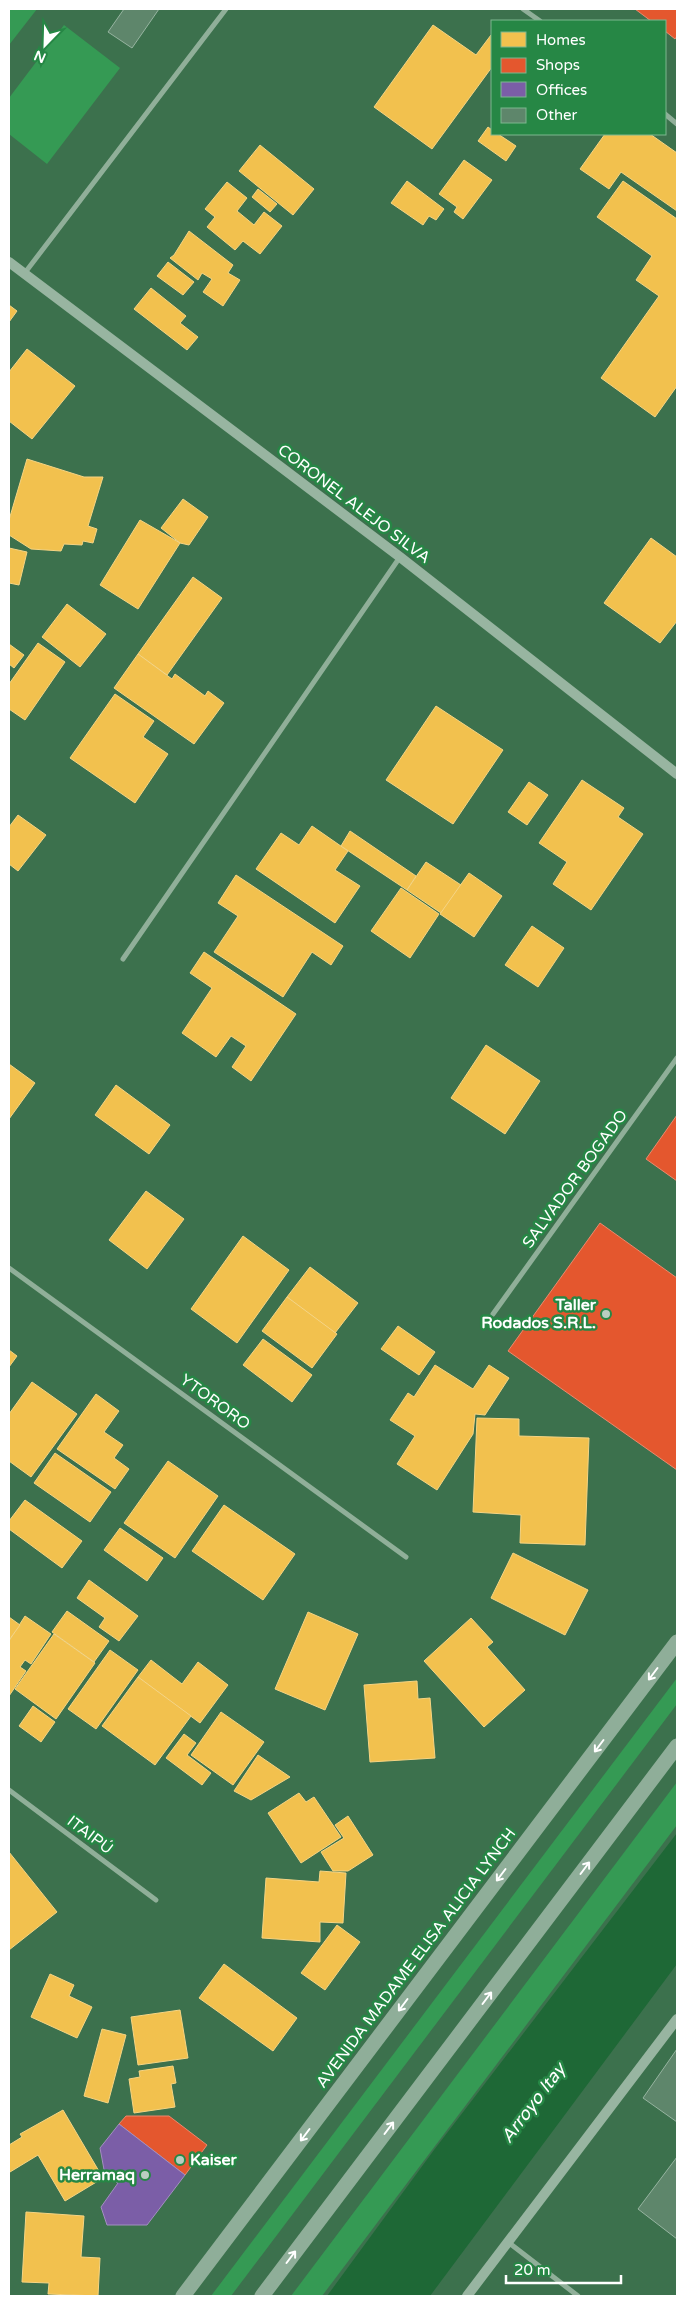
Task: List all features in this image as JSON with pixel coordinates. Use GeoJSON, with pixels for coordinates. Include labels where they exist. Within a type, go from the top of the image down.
{"type":"FeatureCollection","features":[{"type":"Feature","properties":{"kind":"highway","name":"AVENIDA MADAME ELISA ALICIA LYNCH"},"geometry":{"type":"LineString","coordinates":[[183,2296],[677,1642]]}},
{"type":"Feature","properties":{"kind":"highway"},"geometry":{"type":"LineString","coordinates":[[262,2296],[677,1746]]}},
{"type":"Feature","properties":{"kind":"main road","name":"CORONEL ALEJO SILVA"},"geometry":{"type":"LineString","coordinates":[[9,262],[400,557],[677,774]]}},
{"type":"Feature","properties":{"kind":"main road"},"geometry":{"type":"LineString","coordinates":[[467,2296],[677,2019]]}},
{"type":"Feature","properties":{"kind":"street"},"geometry":{"type":"LineString","coordinates":[[24,274],[226,9]]}},
{"type":"Feature","properties":{"kind":"street"},"geometry":{"type":"LineString","coordinates":[[523,9],[539,20]]}},
{"type":"Feature","properties":{"kind":"street"},"geometry":{"type":"LineString","coordinates":[[666,115],[677,124]]}},
{"type":"Feature","properties":{"kind":"street"},"geometry":{"type":"LineString","coordinates":[[123,960],[400,557]]}},
{"type":"Feature","properties":{"kind":"street","name":"SALVADOR BOGADO"},"geometry":{"type":"LineString","coordinates":[[493,1314],[677,1058]]}},
{"type":"Feature","properties":{"kind":"street","name":"YTORORO"},"geometry":{"type":"LineString","coordinates":[[9,1268],[406,1557]]}},
{"type":"Feature","properties":{"kind":"street","name":"ITAIPÚ"},"geometry":{"type":"LineString","coordinates":[[9,1790],[156,1900]]}},
{"type":"Feature","properties":{"kind":"street"},"geometry":{"type":"LineString","coordinates":[[508,2242],[578,2296]]}},
{"type":"Feature","properties":{"kind":"shaded area"},"geometry":{"type":"Polygon","coordinates":[[[9,9],[37,9],[9,45],[9,9]]]}},
{"type":"Feature","properties":{"kind":"shaded area"},"geometry":{"type":"Polygon","coordinates":[[[64,25],[120,68],[47,164],[9,134],[9,98],[64,25]]]}},
{"type":"Feature","properties":{"kind":"shaded area"},"geometry":{"type":"Polygon","coordinates":[[[677,1678],[677,1704],[231,2296],[211,2296],[677,1678]]]}},
{"type":"Feature","properties":{"kind":"shaded area"},"geometry":{"type":"Polygon","coordinates":[[[677,1782],[677,1825],[322,2296],[291,2296],[677,1782]]]}},
{"type":"Feature","properties":{"kind":"water","name":"Arroyo Itay"},"geometry":{"type":"Polygon","coordinates":[[[677,1833],[677,1964],[430,2296],[327,2296],[434,2150],[677,1833]]]}},
{"type":"Feature","properties":{"kind":"building: Homes"},"geometry":{"type":"Polygon","coordinates":[[[433,25],[476,55],[491,35],[491,68],[432,149],[374,107],[433,25]]]}},
{"type":"Feature","properties":{"kind":"building: Homes"},"geometry":{"type":"Polygon","coordinates":[[[488,127],[491,129],[491,135],[500,135],[516,146],[506,161],[478,141],[488,127]]]}},
{"type":"Feature","properties":{"kind":"building: Homes"},"geometry":{"type":"Polygon","coordinates":[[[604,135],[651,135],[677,153],[677,211],[621,172],[609,189],[580,169],[604,135]]]}},
{"type":"Feature","properties":{"kind":"building: Homes"},"geometry":{"type":"Polygon","coordinates":[[[260,145],[314,189],[293,215],[239,171],[260,145]]]}},
{"type":"Feature","properties":{"kind":"building: Homes"},"geometry":{"type":"Polygon","coordinates":[[[464,160],[492,180],[463,219],[454,212],[457,207],[439,194],[464,160]]]}},
{"type":"Feature","properties":{"kind":"building: Homes"},"geometry":{"type":"Polygon","coordinates":[[[407,181],[444,209],[436,220],[429,216],[423,225],[391,203],[407,181]]]}},
{"type":"Feature","properties":{"kind":"building: Homes"},"geometry":{"type":"Polygon","coordinates":[[[623,181],[677,219],[677,386],[655,417],[601,378],[659,296],[636,280],[652,256],[597,217],[623,181]]]}},
{"type":"Feature","properties":{"kind":"building: Homes"},"geometry":{"type":"Polygon","coordinates":[[[227,182],[247,198],[237,211],[254,225],[264,212],[282,226],[260,254],[243,241],[235,250],[207,227],[215,217],[205,209],[227,182]]]}},
{"type":"Feature","properties":{"kind":"building: Homes"},"geometry":{"type":"Polygon","coordinates":[[[258,189],[277,204],[270,212],[252,197],[258,189]]]}},
{"type":"Feature","properties":{"kind":"building: Homes"},"geometry":{"type":"Polygon","coordinates":[[[189,231],[233,265],[228,273],[240,280],[223,306],[203,292],[212,279],[202,273],[198,280],[170,258],[174,255],[189,231]]]}},
{"type":"Feature","properties":{"kind":"building: Homes"},"geometry":{"type":"Polygon","coordinates":[[[168,262],[194,282],[183,295],[157,276],[168,262]]]}},
{"type":"Feature","properties":{"kind":"building: Homes"},"geometry":{"type":"Polygon","coordinates":[[[151,288],[186,316],[180,323],[198,337],[187,350],[134,309],[151,288]]]}},
{"type":"Feature","properties":{"kind":"building: Homes"},"geometry":{"type":"Polygon","coordinates":[[[9,305],[17,311],[9,322],[9,305]]]}},
{"type":"Feature","properties":{"kind":"building: Homes"},"geometry":{"type":"Polygon","coordinates":[[[27,349],[75,386],[32,439],[9,421],[9,372],[27,349]]]}},
{"type":"Feature","properties":{"kind":"building: Homes"},"geometry":{"type":"Polygon","coordinates":[[[27,459],[84,477],[103,477],[88,526],[97,529],[93,543],[83,541],[82,545],[64,544],[61,551],[31,549],[9,535],[9,520],[27,459]]]}},
{"type":"Feature","properties":{"kind":"building: Homes"},"geometry":{"type":"Polygon","coordinates":[[[183,499],[208,517],[189,545],[180,543],[161,528],[183,499]]]}},
{"type":"Feature","properties":{"kind":"building: Homes"},"geometry":{"type":"Polygon","coordinates":[[[140,520],[180,543],[138,609],[100,585],[140,520]]]}},
{"type":"Feature","properties":{"kind":"building: Homes"},"geometry":{"type":"Polygon","coordinates":[[[651,538],[677,557],[677,621],[660,643],[604,603],[651,538]]]}},
{"type":"Feature","properties":{"kind":"building: Homes"},"geometry":{"type":"Polygon","coordinates":[[[9,548],[27,552],[19,585],[9,583],[9,548]]]}},
{"type":"Feature","properties":{"kind":"building: Homes"},"geometry":{"type":"Polygon","coordinates":[[[193,577],[222,598],[167,675],[138,654],[193,577]]]}},
{"type":"Feature","properties":{"kind":"building: Homes"},"geometry":{"type":"Polygon","coordinates":[[[67,604],[106,634],[80,667],[42,637],[67,604]]]}},
{"type":"Feature","properties":{"kind":"building: Homes"},"geometry":{"type":"Polygon","coordinates":[[[38,643],[65,662],[25,720],[9,709],[9,684],[38,643]]]}},
{"type":"Feature","properties":{"kind":"building: Homes"},"geometry":{"type":"Polygon","coordinates":[[[9,644],[24,655],[14,668],[9,664],[9,644]]]}},
{"type":"Feature","properties":{"kind":"building: Homes"},"geometry":{"type":"Polygon","coordinates":[[[138,654],[172,679],[175,674],[205,696],[208,691],[224,703],[194,744],[114,688],[138,654]]]}},
{"type":"Feature","properties":{"kind":"building: Homes"},"geometry":{"type":"Polygon","coordinates":[[[115,694],[154,721],[143,737],[168,754],[135,803],[70,758],[115,694]]]}},
{"type":"Feature","properties":{"kind":"building: Homes"},"geometry":{"type":"Polygon","coordinates":[[[436,706],[503,750],[453,824],[386,780],[436,706]]]}},
{"type":"Feature","properties":{"kind":"building: Homes"},"geometry":{"type":"Polygon","coordinates":[[[582,780],[624,808],[618,817],[643,834],[591,910],[553,884],[567,862],[539,843],[582,780]]]}},
{"type":"Feature","properties":{"kind":"building: Homes"},"geometry":{"type":"Polygon","coordinates":[[[529,782],[548,795],[527,825],[508,812],[529,782]]]}},
{"type":"Feature","properties":{"kind":"building: Homes"},"geometry":{"type":"Polygon","coordinates":[[[18,815],[46,835],[18,871],[9,864],[9,827],[18,815]]]}},
{"type":"Feature","properties":{"kind":"building: Homes"},"geometry":{"type":"Polygon","coordinates":[[[312,826],[348,851],[335,870],[360,886],[335,923],[256,869],[281,833],[299,845],[312,826]]]}},
{"type":"Feature","properties":{"kind":"building: Homes"},"geometry":{"type":"Polygon","coordinates":[[[350,831],[416,876],[407,890],[341,846],[350,831]]]}},
{"type":"Feature","properties":{"kind":"building: Homes"},"geometry":{"type":"Polygon","coordinates":[[[426,862],[461,885],[441,913],[407,890],[426,862]]]}},
{"type":"Feature","properties":{"kind":"building: Homes"},"geometry":{"type":"Polygon","coordinates":[[[469,873],[502,896],[474,937],[440,914],[469,873]]]}},
{"type":"Feature","properties":{"kind":"building: Homes"},"geometry":{"type":"Polygon","coordinates":[[[236,875],[343,946],[331,965],[312,952],[283,997],[214,952],[238,916],[218,903],[236,875]]]}},
{"type":"Feature","properties":{"kind":"building: Homes"},"geometry":{"type":"Polygon","coordinates":[[[401,888],[439,914],[410,958],[371,931],[401,888]]]}},
{"type":"Feature","properties":{"kind":"building: Homes"},"geometry":{"type":"Polygon","coordinates":[[[532,926],[564,948],[538,987],[505,965],[532,926]]]}},
{"type":"Feature","properties":{"kind":"building: Homes"},"geometry":{"type":"Polygon","coordinates":[[[204,952],[296,1014],[251,1081],[232,1067],[246,1046],[231,1036],[216,1057],[182,1033],[212,988],[190,973],[204,952]]]}},
{"type":"Feature","properties":{"kind":"building: Homes"},"geometry":{"type":"Polygon","coordinates":[[[486,1045],[540,1081],[505,1134],[451,1098],[486,1045]]]}},
{"type":"Feature","properties":{"kind":"building: Homes"},"geometry":{"type":"Polygon","coordinates":[[[9,1064],[35,1083],[9,1119],[9,1064]]]}},
{"type":"Feature","properties":{"kind":"building: Homes"},"geometry":{"type":"Polygon","coordinates":[[[116,1085],[170,1125],[149,1154],[95,1115],[116,1085]]]}},
{"type":"Feature","properties":{"kind":"building: Homes"},"geometry":{"type":"Polygon","coordinates":[[[146,1191],[184,1219],[147,1269],[109,1240],[146,1191]]]}},
{"type":"Feature","properties":{"kind":"building: Homes"},"geometry":{"type":"Polygon","coordinates":[[[243,1236],[289,1270],[237,1343],[191,1309],[243,1236]]]}},
{"type":"Feature","properties":{"kind":"building: Homes"},"geometry":{"type":"Polygon","coordinates":[[[310,1267],[358,1303],[335,1333],[287,1297],[310,1267]]]}},
{"type":"Feature","properties":{"kind":"building: Homes"},"geometry":{"type":"Polygon","coordinates":[[[287,1297],[337,1334],[312,1368],[262,1331],[287,1297]]]}},
{"type":"Feature","properties":{"kind":"building: Homes"},"geometry":{"type":"Polygon","coordinates":[[[398,1326],[435,1352],[419,1375],[381,1349],[398,1326]]]}},
{"type":"Feature","properties":{"kind":"building: Homes"},"geometry":{"type":"Polygon","coordinates":[[[263,1339],[312,1375],[292,1402],[243,1365],[263,1339]]]}},
{"type":"Feature","properties":{"kind":"building: Homes"},"geometry":{"type":"Polygon","coordinates":[[[9,1350],[17,1356],[9,1367],[9,1350]]]}},
{"type":"Feature","properties":{"kind":"building: Homes"},"geometry":{"type":"Polygon","coordinates":[[[435,1365],[473,1389],[489,1365],[509,1378],[485,1415],[475,1414],[473,1434],[437,1490],[397,1464],[415,1436],[390,1420],[408,1393],[414,1397],[435,1365]]]}},
{"type":"Feature","properties":{"kind":"building: Homes"},"geometry":{"type":"Polygon","coordinates":[[[32,1382],[77,1414],[31,1477],[9,1461],[9,1414],[32,1382]]]}},
{"type":"Feature","properties":{"kind":"building: Homes"},"geometry":{"type":"Polygon","coordinates":[[[96,1394],[119,1411],[104,1432],[123,1445],[114,1458],[129,1469],[115,1489],[57,1449],[96,1394]]]}},
{"type":"Feature","properties":{"kind":"building: Homes"},"geometry":{"type":"Polygon","coordinates":[[[477,1418],[519,1419],[519,1436],[589,1438],[585,1545],[520,1543],[521,1515],[473,1512],[477,1418]]]}},
{"type":"Feature","properties":{"kind":"building: Homes"},"geometry":{"type":"Polygon","coordinates":[[[55,1453],[111,1492],[90,1522],[34,1483],[55,1453]]]}},
{"type":"Feature","properties":{"kind":"building: Homes"},"geometry":{"type":"Polygon","coordinates":[[[168,1461],[218,1496],[175,1558],[124,1523],[168,1461]]]}},
{"type":"Feature","properties":{"kind":"building: Homes"},"geometry":{"type":"Polygon","coordinates":[[[25,1500],[82,1541],[62,1568],[9,1529],[9,1521],[25,1500]]]}},
{"type":"Feature","properties":{"kind":"building: Homes"},"geometry":{"type":"Polygon","coordinates":[[[224,1505],[295,1554],[263,1600],[192,1551],[224,1505]]]}},
{"type":"Feature","properties":{"kind":"building: Homes"},"geometry":{"type":"Polygon","coordinates":[[[120,1528],[163,1558],[147,1581],[104,1550],[120,1528]]]}},
{"type":"Feature","properties":{"kind":"building: Homes"},"geometry":{"type":"Polygon","coordinates":[[[513,1553],[588,1590],[565,1635],[491,1598],[513,1553]]]}},
{"type":"Feature","properties":{"kind":"building: Homes"},"geometry":{"type":"Polygon","coordinates":[[[89,1580],[138,1616],[119,1641],[99,1627],[105,1618],[77,1598],[89,1580]]]}},
{"type":"Feature","properties":{"kind":"building: Homes"},"geometry":{"type":"Polygon","coordinates":[[[67,1611],[109,1641],[94,1662],[52,1632],[67,1611]]]}},
{"type":"Feature","properties":{"kind":"building: Homes"},"geometry":{"type":"Polygon","coordinates":[[[308,1612],[358,1634],[325,1710],[275,1689],[308,1612]]]}},
{"type":"Feature","properties":{"kind":"building: Homes"},"geometry":{"type":"Polygon","coordinates":[[[25,1616],[51,1634],[31,1664],[25,1660],[20,1667],[26,1671],[9,1696],[9,1641],[25,1616]]]}},
{"type":"Feature","properties":{"kind":"building: Homes"},"geometry":{"type":"Polygon","coordinates":[[[9,1617],[20,1625],[9,1640],[9,1617]]]}},
{"type":"Feature","properties":{"kind":"building: Homes"},"geometry":{"type":"Polygon","coordinates":[[[471,1618],[493,1642],[487,1647],[525,1690],[484,1727],[424,1661],[471,1618]]]}},
{"type":"Feature","properties":{"kind":"building: Homes"},"geometry":{"type":"Polygon","coordinates":[[[54,1634],[95,1663],[56,1719],[15,1689],[54,1634]]]}},
{"type":"Feature","properties":{"kind":"building: Homes"},"geometry":{"type":"Polygon","coordinates":[[[110,1650],[138,1670],[96,1729],[68,1709],[110,1650]]]}},
{"type":"Feature","properties":{"kind":"building: Homes"},"geometry":{"type":"Polygon","coordinates":[[[151,1660],[182,1684],[198,1662],[228,1685],[200,1723],[138,1677],[151,1660]]]}},
{"type":"Feature","properties":{"kind":"building: Homes"},"geometry":{"type":"Polygon","coordinates":[[[138,1677],[191,1716],[155,1765],[102,1726],[138,1677]]]}},
{"type":"Feature","properties":{"kind":"building: Homes"},"geometry":{"type":"Polygon","coordinates":[[[417,1681],[418,1699],[430,1698],[435,1758],[370,1762],[364,1685],[417,1681]]]}},
{"type":"Feature","properties":{"kind":"building: Homes"},"geometry":{"type":"Polygon","coordinates":[[[33,1706],[55,1722],[41,1742],[19,1726],[33,1706]]]}},
{"type":"Feature","properties":{"kind":"building: Homes"},"geometry":{"type":"Polygon","coordinates":[[[221,1712],[264,1742],[233,1785],[191,1755],[221,1712]]]}},
{"type":"Feature","properties":{"kind":"building: Homes"},"geometry":{"type":"Polygon","coordinates":[[[184,1734],[196,1743],[187,1755],[211,1773],[202,1785],[166,1758],[184,1734]]]}},
{"type":"Feature","properties":{"kind":"building: Homes"},"geometry":{"type":"Polygon","coordinates":[[[258,1755],[290,1777],[251,1800],[234,1791],[258,1755]]]}},
{"type":"Feature","properties":{"kind":"building: Homes"},"geometry":{"type":"Polygon","coordinates":[[[299,1793],[306,1802],[314,1797],[341,1837],[301,1863],[268,1813],[299,1793]]]}},
{"type":"Feature","properties":{"kind":"building: Homes"},"geometry":{"type":"Polygon","coordinates":[[[348,1816],[373,1855],[348,1871],[333,1871],[321,1852],[344,1838],[335,1825],[348,1816]]]}},
{"type":"Feature","properties":{"kind":"building: Homes"},"geometry":{"type":"Polygon","coordinates":[[[9,1852],[57,1912],[9,1950],[9,1852]]]}},
{"type":"Feature","properties":{"kind":"building: Homes"},"geometry":{"type":"Polygon","coordinates":[[[320,1871],[346,1873],[343,1923],[320,1922],[320,1942],[262,1938],[266,1878],[319,1882],[320,1871]]]}},
{"type":"Feature","properties":{"kind":"building: Homes"},"geometry":{"type":"Polygon","coordinates":[[[337,1925],[360,1942],[325,1990],[301,1973],[337,1925]]]}},
{"type":"Feature","properties":{"kind":"building: Homes"},"geometry":{"type":"Polygon","coordinates":[[[224,1964],[297,2018],[273,2051],[199,1998],[224,1964]]]}},
{"type":"Feature","properties":{"kind":"building: Homes"},"geometry":{"type":"Polygon","coordinates":[[[50,1974],[74,1985],[69,1996],[92,2007],[77,2038],[31,2017],[50,1974]]]}},
{"type":"Feature","properties":{"kind":"building: Homes"},"geometry":{"type":"Polygon","coordinates":[[[180,2010],[188,2058],[138,2065],[131,2017],[180,2010]]]}},
{"type":"Feature","properties":{"kind":"building: Homes"},"geometry":{"type":"Polygon","coordinates":[[[102,2029],[126,2035],[108,2103],[84,2096],[102,2029]]]}},
{"type":"Feature","properties":{"kind":"building: Homes"},"geometry":{"type":"Polygon","coordinates":[[[173,2066],[176,2083],[171,2084],[175,2107],[134,2113],[129,2079],[140,2077],[139,2071],[173,2066]]]}},
{"type":"Feature","properties":{"kind":"building: Homes"},"geometry":{"type":"Polygon","coordinates":[[[63,2110],[103,2178],[65,2201],[38,2155],[10,2172],[9,2170],[9,2145],[22,2137],[20,2134],[63,2110]]]}},
{"type":"Feature","properties":{"kind":"building: Homes"},"geometry":{"type":"Polygon","coordinates":[[[26,2212],[84,2216],[81,2257],[100,2258],[98,2296],[48,2294],[49,2283],[22,2282],[26,2212]]]}},
{"type":"Feature","properties":{"kind":"building: Shops"},"geometry":{"type":"Polygon","coordinates":[[[635,9],[677,9],[677,36],[675,39],[666,32],[666,20],[650,20],[635,9]]]}},
{"type":"Feature","properties":{"kind":"building: Shops"},"geometry":{"type":"Polygon","coordinates":[[[677,1115],[677,1181],[646,1159],[677,1115]]]}},
{"type":"Feature","properties":{"kind":"building: Shops","name":"Taller Rodados S.R.L."},"geometry":{"type":"Polygon","coordinates":[[[600,1223],[677,1278],[677,1470],[508,1351],[600,1223]]]}},
{"type":"Feature","properties":{"kind":"building: Shops","name":"Kaiser"},"geometry":{"type":"Polygon","coordinates":[[[126,2116],[169,2116],[207,2145],[185,2175],[119,2124],[126,2116]]]}},
{"type":"Feature","properties":{"kind":"building: Offices","name":"Herramaq"},"geometry":{"type":"Polygon","coordinates":[[[119,2124],[185,2175],[147,2225],[107,2225],[101,2207],[118,2183],[105,2175],[100,2148],[119,2124]]]}},
{"type":"Feature","properties":{"kind":"building: Other"},"geometry":{"type":"Polygon","coordinates":[[[124,9],[159,9],[132,48],[108,32],[124,9]]]}},
{"type":"Feature","properties":{"kind":"building: Other"},"geometry":{"type":"Polygon","coordinates":[[[677,2049],[677,2122],[643,2098],[677,2049]]]}},
{"type":"Feature","properties":{"kind":"building: Other"},"geometry":{"type":"Polygon","coordinates":[[[677,2157],[677,2239],[638,2209],[677,2157]]]}},
{"type":"Feature","properties":{"kind":"place","name":"Taller Rodados S.R.L."},"geometry":{"type":"Point","coordinates":[606,1314]}},
{"type":"Feature","properties":{"kind":"place","name":"Kaiser"},"geometry":{"type":"Point","coordinates":[180,2160]}},
{"type":"Feature","properties":{"kind":"place","name":"Herramaq"},"geometry":{"type":"Point","coordinates":[145,2175]}}]}
